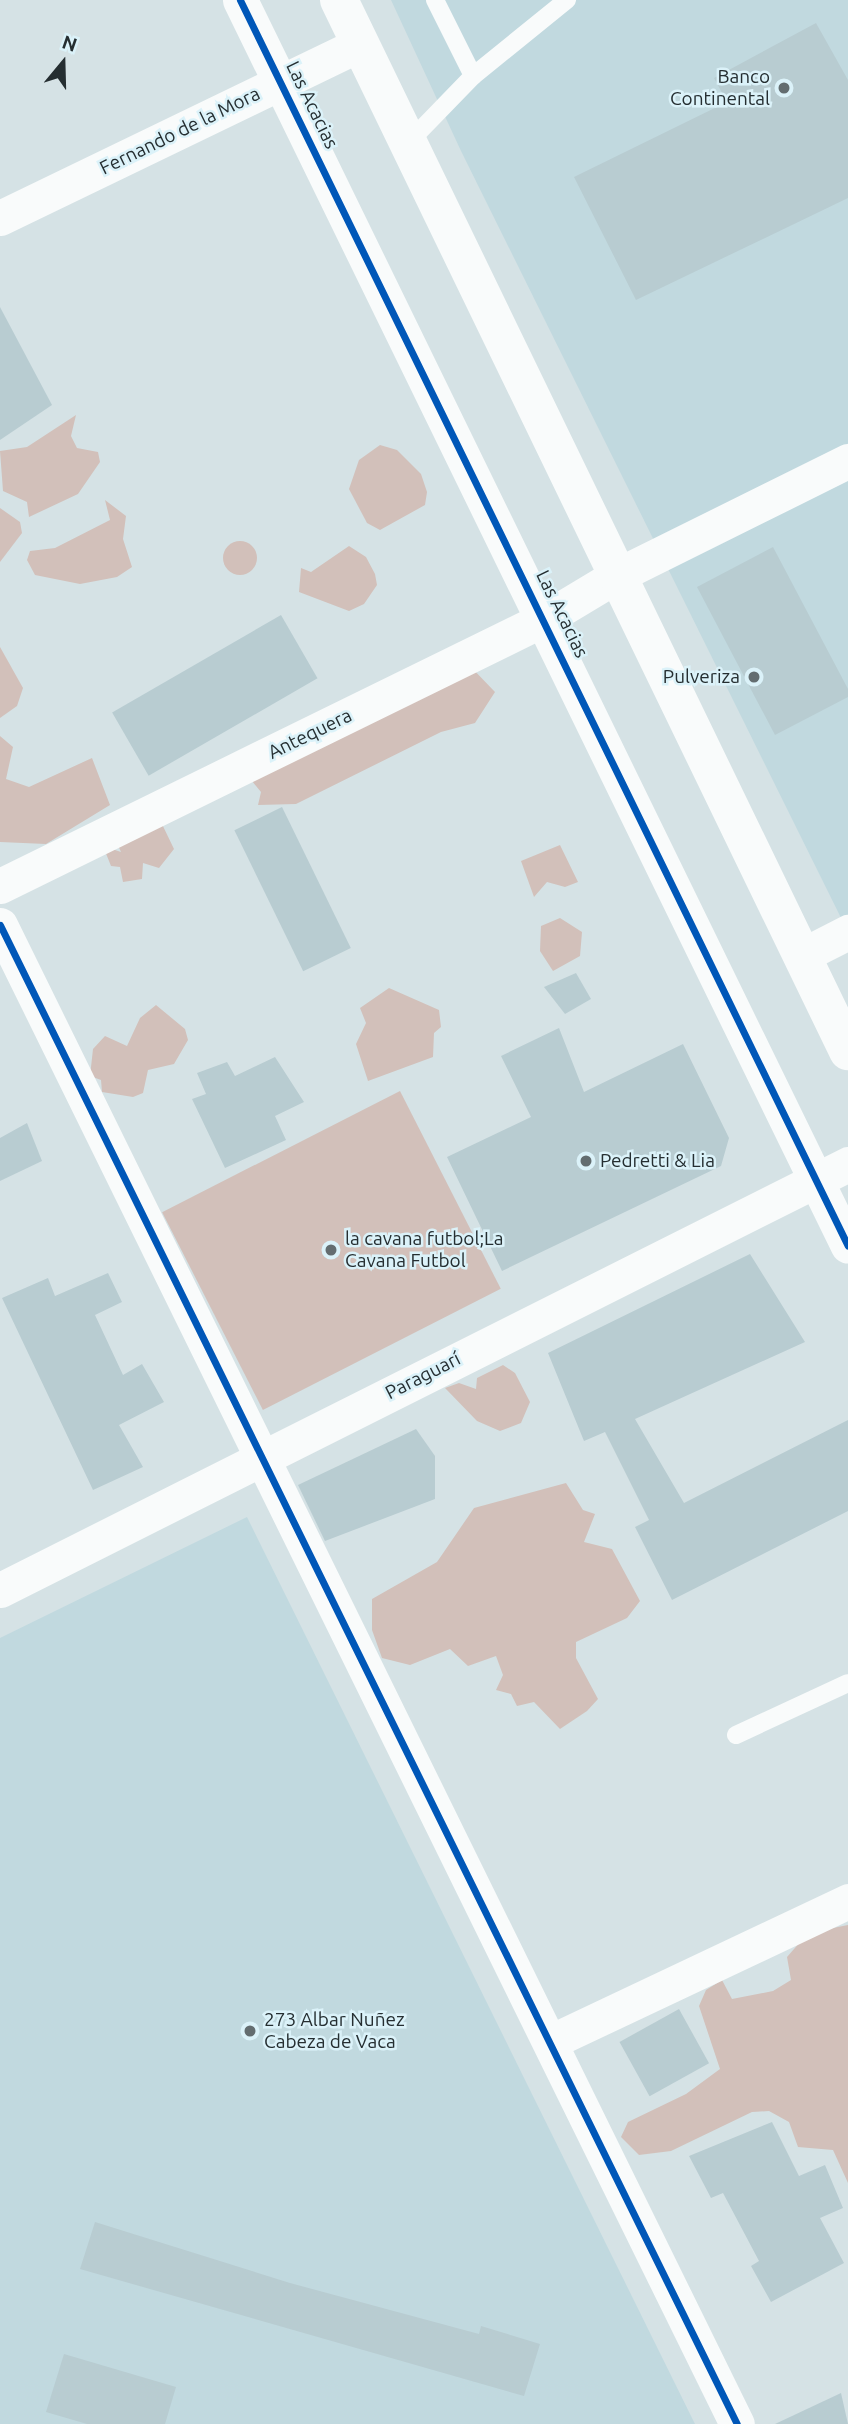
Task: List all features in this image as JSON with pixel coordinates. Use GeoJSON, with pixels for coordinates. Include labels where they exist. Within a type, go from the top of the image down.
{"type":"FeatureCollection","features":[{"type":"Feature","properties":{"kind":"highway"},"geometry":{"type":"LineString","coordinates":[[339,0],[848,1051]]}},
{"type":"Feature","properties":{"kind":"street","name":"Las Acacias"},"geometry":{"type":"LineString","coordinates":[[240,0],[283,81],[547,618],[848,1246]]}},
{"type":"Feature","properties":{"kind":"street","name":"Fernando de la Mora"},"geometry":{"type":"LineString","coordinates":[[0,218],[360,44]]}},
{"type":"Feature","properties":{"kind":"street","name":"Antequera"},"geometry":{"type":"LineString","coordinates":[[0,886],[547,618],[616,576],[848,461]]}},
{"type":"Feature","properties":{"kind":"street"},"geometry":{"type":"LineString","coordinates":[[0,925],[737,2424]]}},
{"type":"Feature","properties":{"kind":"street"},"geometry":{"type":"LineString","coordinates":[[803,955],[848,932]]}},
{"type":"Feature","properties":{"kind":"street","name":"Paraguarí"},"geometry":{"type":"LineString","coordinates":[[0,1590],[848,1164]]}},
{"type":"Feature","properties":{"kind":"street"},"geometry":{"type":"LineString","coordinates":[[550,2042],[848,1901]]}},
{"type":"Feature","properties":{"kind":"lane"},"geometry":{"type":"LineString","coordinates":[[435,0],[473,76]]}},
{"type":"Feature","properties":{"kind":"lane"},"geometry":{"type":"LineString","coordinates":[[408,143],[473,76],[567,0]]}},
{"type":"Feature","properties":{"kind":"lane"},"geometry":{"type":"LineString","coordinates":[[736,1735],[848,1683]]}},
{"type":"Feature","properties":{"kind":"shaded area"},"geometry":{"type":"Polygon","coordinates":[[[391,0],[848,0],[848,932],[461,151],[391,0]]]}},
{"type":"Feature","properties":{"kind":"shaded area"},"geometry":{"type":"Polygon","coordinates":[[[76,415],[71,436],[77,448],[98,452],[100,462],[78,494],[29,517],[27,502],[3,491],[0,451],[27,447],[76,415]]]}},
{"type":"Feature","properties":{"kind":"shaded area"},"geometry":{"type":"Polygon","coordinates":[[[380,445],[397,450],[421,474],[427,492],[425,505],[380,530],[367,523],[349,489],[359,460],[380,445]]]}},
{"type":"Feature","properties":{"kind":"shaded area"},"geometry":{"type":"Polygon","coordinates":[[[105,500],[126,516],[123,539],[132,567],[117,577],[80,584],[35,575],[27,560],[30,551],[55,548],[110,520],[105,500]]]}},
{"type":"Feature","properties":{"kind":"shaded area"},"geometry":{"type":"Polygon","coordinates":[[[0,508],[20,522],[22,533],[0,562],[0,508]]]}},
{"type":"Feature","properties":{"kind":"shaded area"},"geometry":{"type":"Polygon","coordinates":[[[240,541],[252,546],[257,558],[252,570],[240,575],[228,570],[223,558],[228,546],[240,541]]]}},
{"type":"Feature","properties":{"kind":"shaded area"},"geometry":{"type":"Polygon","coordinates":[[[349,546],[366,557],[375,574],[377,585],[364,604],[349,611],[299,592],[301,568],[311,572],[349,546]]]}},
{"type":"Feature","properties":{"kind":"shaded area"},"geometry":{"type":"Polygon","coordinates":[[[0,647],[23,688],[17,706],[0,718],[0,647]]]}},
{"type":"Feature","properties":{"kind":"shaded area"},"geometry":{"type":"Polygon","coordinates":[[[470,666],[495,692],[475,723],[441,732],[296,804],[258,805],[261,792],[252,781],[470,666]]]}},
{"type":"Feature","properties":{"kind":"shaded area"},"geometry":{"type":"Polygon","coordinates":[[[0,736],[13,747],[6,779],[29,787],[92,758],[110,805],[46,844],[0,842],[0,736]]]}},
{"type":"Feature","properties":{"kind":"shaded area"},"geometry":{"type":"Polygon","coordinates":[[[161,822],[174,849],[159,868],[143,863],[142,879],[123,882],[120,867],[111,866],[103,846],[121,852],[116,841],[161,822]]]}},
{"type":"Feature","properties":{"kind":"shaded area"},"geometry":{"type":"Polygon","coordinates":[[[560,845],[578,882],[565,887],[547,882],[534,897],[521,861],[560,845]]]}},
{"type":"Feature","properties":{"kind":"shaded area"},"geometry":{"type":"Polygon","coordinates":[[[560,918],[582,932],[580,956],[553,971],[540,951],[541,926],[560,918]]]}},
{"type":"Feature","properties":{"kind":"shaded area"},"geometry":{"type":"Polygon","coordinates":[[[389,988],[439,1010],[441,1027],[434,1033],[433,1057],[368,1081],[356,1044],[366,1023],[360,1008],[389,988]]]}},
{"type":"Feature","properties":{"kind":"shaded area"},"geometry":{"type":"Polygon","coordinates":[[[156,1005],[185,1029],[188,1040],[174,1064],[148,1070],[143,1093],[133,1097],[102,1092],[101,1080],[90,1076],[93,1049],[105,1036],[127,1046],[140,1018],[156,1005]]]}},
{"type":"Feature","properties":{"kind":"shaded area","name":"la cavana futbol;La Cavana Futbol"},"geometry":{"type":"Polygon","coordinates":[[[400,1091],[501,1289],[263,1410],[162,1212],[400,1091]]]}},
{"type":"Feature","properties":{"kind":"shaded area"},"geometry":{"type":"Polygon","coordinates":[[[503,1365],[515,1373],[530,1402],[521,1423],[500,1431],[477,1421],[445,1388],[459,1383],[476,1389],[477,1378],[503,1365]]]}},
{"type":"Feature","properties":{"kind":"shaded area"},"geometry":{"type":"Polygon","coordinates":[[[566,1483],[583,1510],[595,1514],[584,1542],[612,1549],[640,1601],[627,1618],[576,1642],[576,1658],[598,1699],[587,1711],[560,1729],[534,1702],[517,1706],[511,1694],[496,1690],[503,1675],[496,1656],[468,1666],[450,1649],[410,1665],[382,1658],[372,1630],[372,1599],[437,1562],[474,1508],[566,1483]]]}},
{"type":"Feature","properties":{"kind":"shaded area","name":"273 Albar Nuñez Cabeza de Vaca"},"geometry":{"type":"Polygon","coordinates":[[[247,1517],[695,2424],[0,2424],[0,1638],[247,1517]]]}},
{"type":"Feature","properties":{"kind":"shaded area"},"geometry":{"type":"Polygon","coordinates":[[[848,1925],[848,2183],[833,2150],[798,2147],[789,2122],[769,2111],[752,2112],[671,2151],[639,2155],[621,2137],[628,2122],[686,2094],[720,2069],[699,2006],[706,1990],[722,1980],[732,1999],[773,1991],[791,1980],[787,1957],[808,1933],[848,1925]]]}},
{"type":"Feature","properties":{"kind":"building"},"geometry":{"type":"Polygon","coordinates":[[[816,23],[848,80],[848,198],[636,300],[574,177],[727,102],[714,78],[816,23]]]}},
{"type":"Feature","properties":{"kind":"building"},"geometry":{"type":"Polygon","coordinates":[[[0,307],[52,405],[0,440],[0,307]]]}},
{"type":"Feature","properties":{"kind":"building"},"geometry":{"type":"Polygon","coordinates":[[[773,547],[848,689],[848,697],[775,735],[697,587],[773,547]]]}},
{"type":"Feature","properties":{"kind":"building"},"geometry":{"type":"Polygon","coordinates":[[[281,615],[318,678],[149,776],[112,712],[281,615]]]}},
{"type":"Feature","properties":{"kind":"building"},"geometry":{"type":"Polygon","coordinates":[[[282,807],[351,948],[303,971],[234,830],[282,807]]]}},
{"type":"Feature","properties":{"kind":"building"},"geometry":{"type":"Polygon","coordinates":[[[576,973],[591,999],[565,1014],[544,987],[576,973]]]}},
{"type":"Feature","properties":{"kind":"building","name":"Pedretti & Lia"},"geometry":{"type":"Polygon","coordinates":[[[559,1028],[584,1092],[683,1044],[729,1138],[721,1166],[502,1271],[447,1157],[531,1117],[501,1056],[559,1028]]]}},
{"type":"Feature","properties":{"kind":"building"},"geometry":{"type":"Polygon","coordinates":[[[275,1057],[304,1102],[275,1116],[286,1140],[225,1168],[192,1099],[206,1094],[197,1073],[227,1062],[235,1076],[275,1057]]]}},
{"type":"Feature","properties":{"kind":"building"},"geometry":{"type":"Polygon","coordinates":[[[27,1123],[42,1161],[0,1181],[0,1138],[27,1123]]]}},
{"type":"Feature","properties":{"kind":"building"},"geometry":{"type":"Polygon","coordinates":[[[750,1254],[805,1342],[635,1419],[684,1503],[848,1420],[848,1511],[672,1600],[635,1527],[649,1520],[605,1432],[584,1441],[548,1353],[750,1254]]]}},
{"type":"Feature","properties":{"kind":"building"},"geometry":{"type":"Polygon","coordinates":[[[108,1273],[122,1302],[95,1315],[123,1375],[142,1364],[164,1402],[119,1425],[143,1467],[93,1490],[2,1298],[48,1278],[55,1296],[108,1273]]]}},
{"type":"Feature","properties":{"kind":"building"},"geometry":{"type":"Polygon","coordinates":[[[416,1429],[435,1456],[435,1499],[325,1541],[298,1485],[416,1429]]]}},
{"type":"Feature","properties":{"kind":"building"},"geometry":{"type":"Polygon","coordinates":[[[679,2009],[709,2063],[650,2096],[620,2042],[679,2009]]]}},
{"type":"Feature","properties":{"kind":"building"},"geometry":{"type":"Polygon","coordinates":[[[772,2122],[799,2176],[825,2165],[843,2208],[820,2218],[844,2263],[771,2302],[751,2266],[759,2261],[723,2193],[711,2198],[689,2156],[772,2122]]]}},
{"type":"Feature","properties":{"kind":"building"},"geometry":{"type":"Polygon","coordinates":[[[95,2222],[290,2283],[479,2334],[481,2326],[540,2344],[524,2396],[80,2269],[95,2222]]]}},
{"type":"Feature","properties":{"kind":"building"},"geometry":{"type":"Polygon","coordinates":[[[64,2354],[176,2387],[165,2424],[87,2424],[46,2412],[64,2354]]]}},
{"type":"Feature","properties":{"kind":"building"},"geometry":{"type":"Polygon","coordinates":[[[841,2393],[848,2424],[775,2424],[841,2393]]]}},
{"type":"Feature","properties":{"kind":"cycle path"},"geometry":{"type":"LineString","coordinates":[[240,0],[848,1246]]}},
{"type":"Feature","properties":{"kind":"cycle path"},"geometry":{"type":"LineString","coordinates":[[0,925],[737,2424]]}},
{"type":"Feature","properties":{"kind":"place","name":"Banco Continental"},"geometry":{"type":"Point","coordinates":[784,88]}},
{"type":"Feature","properties":{"kind":"place","name":"Pulveriza"},"geometry":{"type":"Point","coordinates":[754,677]}},
{"type":"Feature","properties":{"kind":"place","name":"Pedretti & Lia"},"geometry":{"type":"Point","coordinates":[586,1161]}},
{"type":"Feature","properties":{"kind":"place","name":"la cavana futbol;La Cavana Futbol"},"geometry":{"type":"Point","coordinates":[331,1250]}},
{"type":"Feature","properties":{"kind":"place","name":"273 Albar Nuñez Cabeza de Vaca"},"geometry":{"type":"Point","coordinates":[250,2031]}}]}
